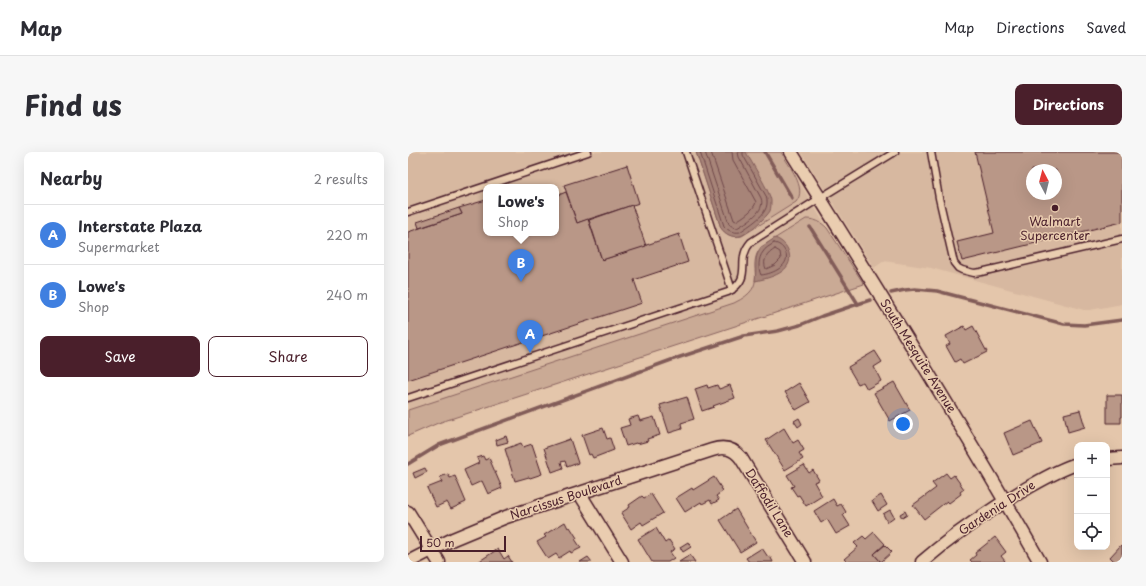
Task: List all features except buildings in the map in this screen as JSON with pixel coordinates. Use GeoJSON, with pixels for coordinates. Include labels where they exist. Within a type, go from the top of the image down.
{"type":"FeatureCollection","features":[{"type":"Feature","properties":{"kind":"street","name":"South Mesquite Avenue"},"geometry":{"type":"LineString","coordinates":[[791,152],[944,398],[1006,501],[1040,562]]}},
{"type":"Feature","properties":{"kind":"street","name":"Narcissus Boulevard"},"geometry":{"type":"LineString","coordinates":[[408,562],[431,549],[499,520],[712,450],[723,447],[728,448]]}},
{"type":"Feature","properties":{"kind":"street","name":"Daffodil Lane"},"geometry":{"type":"LineString","coordinates":[[728,448],[733,450],[741,458],[805,562]]}},
{"type":"Feature","properties":{"kind":"street"},"geometry":{"type":"LineString","coordinates":[[1110,459],[1122,458]]}},
{"type":"Feature","properties":{"kind":"street","name":"Gardenia Drive"},"geometry":{"type":"LineString","coordinates":[[922,562],[964,528],[1006,501],[1048,476],[1074,465]]}},
{"type":"Feature","properties":{"kind":"street"},"geometry":{"type":"LineString","coordinates":[[580,494],[622,562]]}},
{"type":"Feature","properties":{"kind":"street"},"geometry":{"type":"LineString","coordinates":[[408,512],[439,562]]}},
{"type":"Feature","properties":{"kind":"lane"},"geometry":{"type":"LineString","coordinates":[[492,184],[588,152]]}},
{"type":"Feature","properties":{"kind":"lane"},"geometry":{"type":"LineString","coordinates":[[686,152],[732,290]]}},
{"type":"Feature","properties":{"kind":"lane"},"geometry":{"type":"LineString","coordinates":[[408,398],[732,290],[739,284],[743,277],[744,254],[748,246],[756,238],[895,152]]}},
{"type":"Feature","properties":{"kind":"lane"},"geometry":{"type":"LineString","coordinates":[[931,152],[946,232],[954,263],[958,268],[974,273],[981,272],[1122,239]]}},
{"type":"Feature","properties":{"kind":"lane"},"geometry":{"type":"LineString","coordinates":[[408,212],[483,187]]}},
{"type":"Feature","properties":{"kind":"shaded area"},"geometry":{"type":"Polygon","coordinates":[[[408,152],[781,152],[827,228],[864,284],[438,423],[408,436],[408,152]]]}},
{"type":"Feature","properties":{"kind":"shaded area"},"geometry":{"type":"Polygon","coordinates":[[[696,152],[781,152],[796,177],[800,190],[799,196],[796,202],[742,236],[736,237],[730,235],[721,228],[696,152]]]}},
{"type":"Feature","properties":{"kind":"shaded area"},"geometry":{"type":"Polygon","coordinates":[[[801,152],[1122,152],[1122,304],[1084,310],[931,268],[884,261],[874,268],[801,152]]]}},
{"type":"Feature","properties":{"kind":"shaded area"},"geometry":{"type":"Polygon","coordinates":[[[806,219],[818,221],[827,228],[864,284],[438,423],[408,436],[408,410],[734,303],[752,290],[755,283],[755,262],[761,247],[806,219]]]}},
{"type":"Feature","properties":{"kind":"water"},"geometry":{"type":"Polygon","coordinates":[[[696,152],[746,152],[768,191],[771,207],[768,214],[761,221],[743,235],[732,236],[727,234],[721,228],[696,152]]]}},
{"type":"Feature","properties":{"kind":"water"},"geometry":{"type":"Polygon","coordinates":[[[775,238],[782,242],[787,248],[790,260],[788,265],[780,273],[774,276],[755,281],[758,252],[767,243],[775,238]]]}},
{"type":"Feature","properties":{"kind":"waterway"},"geometry":{"type":"LineString","coordinates":[[765,152],[792,198]]}},
{"type":"Feature","properties":{"kind":"waterway"},"geometry":{"type":"LineString","coordinates":[[810,227],[858,304]]}},
{"type":"Feature","properties":{"kind":"waterway"},"geometry":{"type":"LineString","coordinates":[[891,293],[915,289],[937,291],[1064,324],[1084,325],[1122,320]]}},
{"type":"Feature","properties":{"kind":"waterway"},"geometry":{"type":"LineString","coordinates":[[408,464],[439,445],[674,359],[744,336],[778,331],[800,325],[870,300]]}},
{"type":"Feature","properties":{"kind":"place","name":"Walmart Supercenter"},"geometry":{"type":"Point","coordinates":[1055,208]}},
{"type":"Feature","properties":{"kind":"place","name":"Lowe's"},"geometry":{"type":"Point","coordinates":[521,282]}},
{"type":"Feature","properties":{"kind":"place","name":"Interstate Plaza"},"geometry":{"type":"Point","coordinates":[530,353]}}]}
